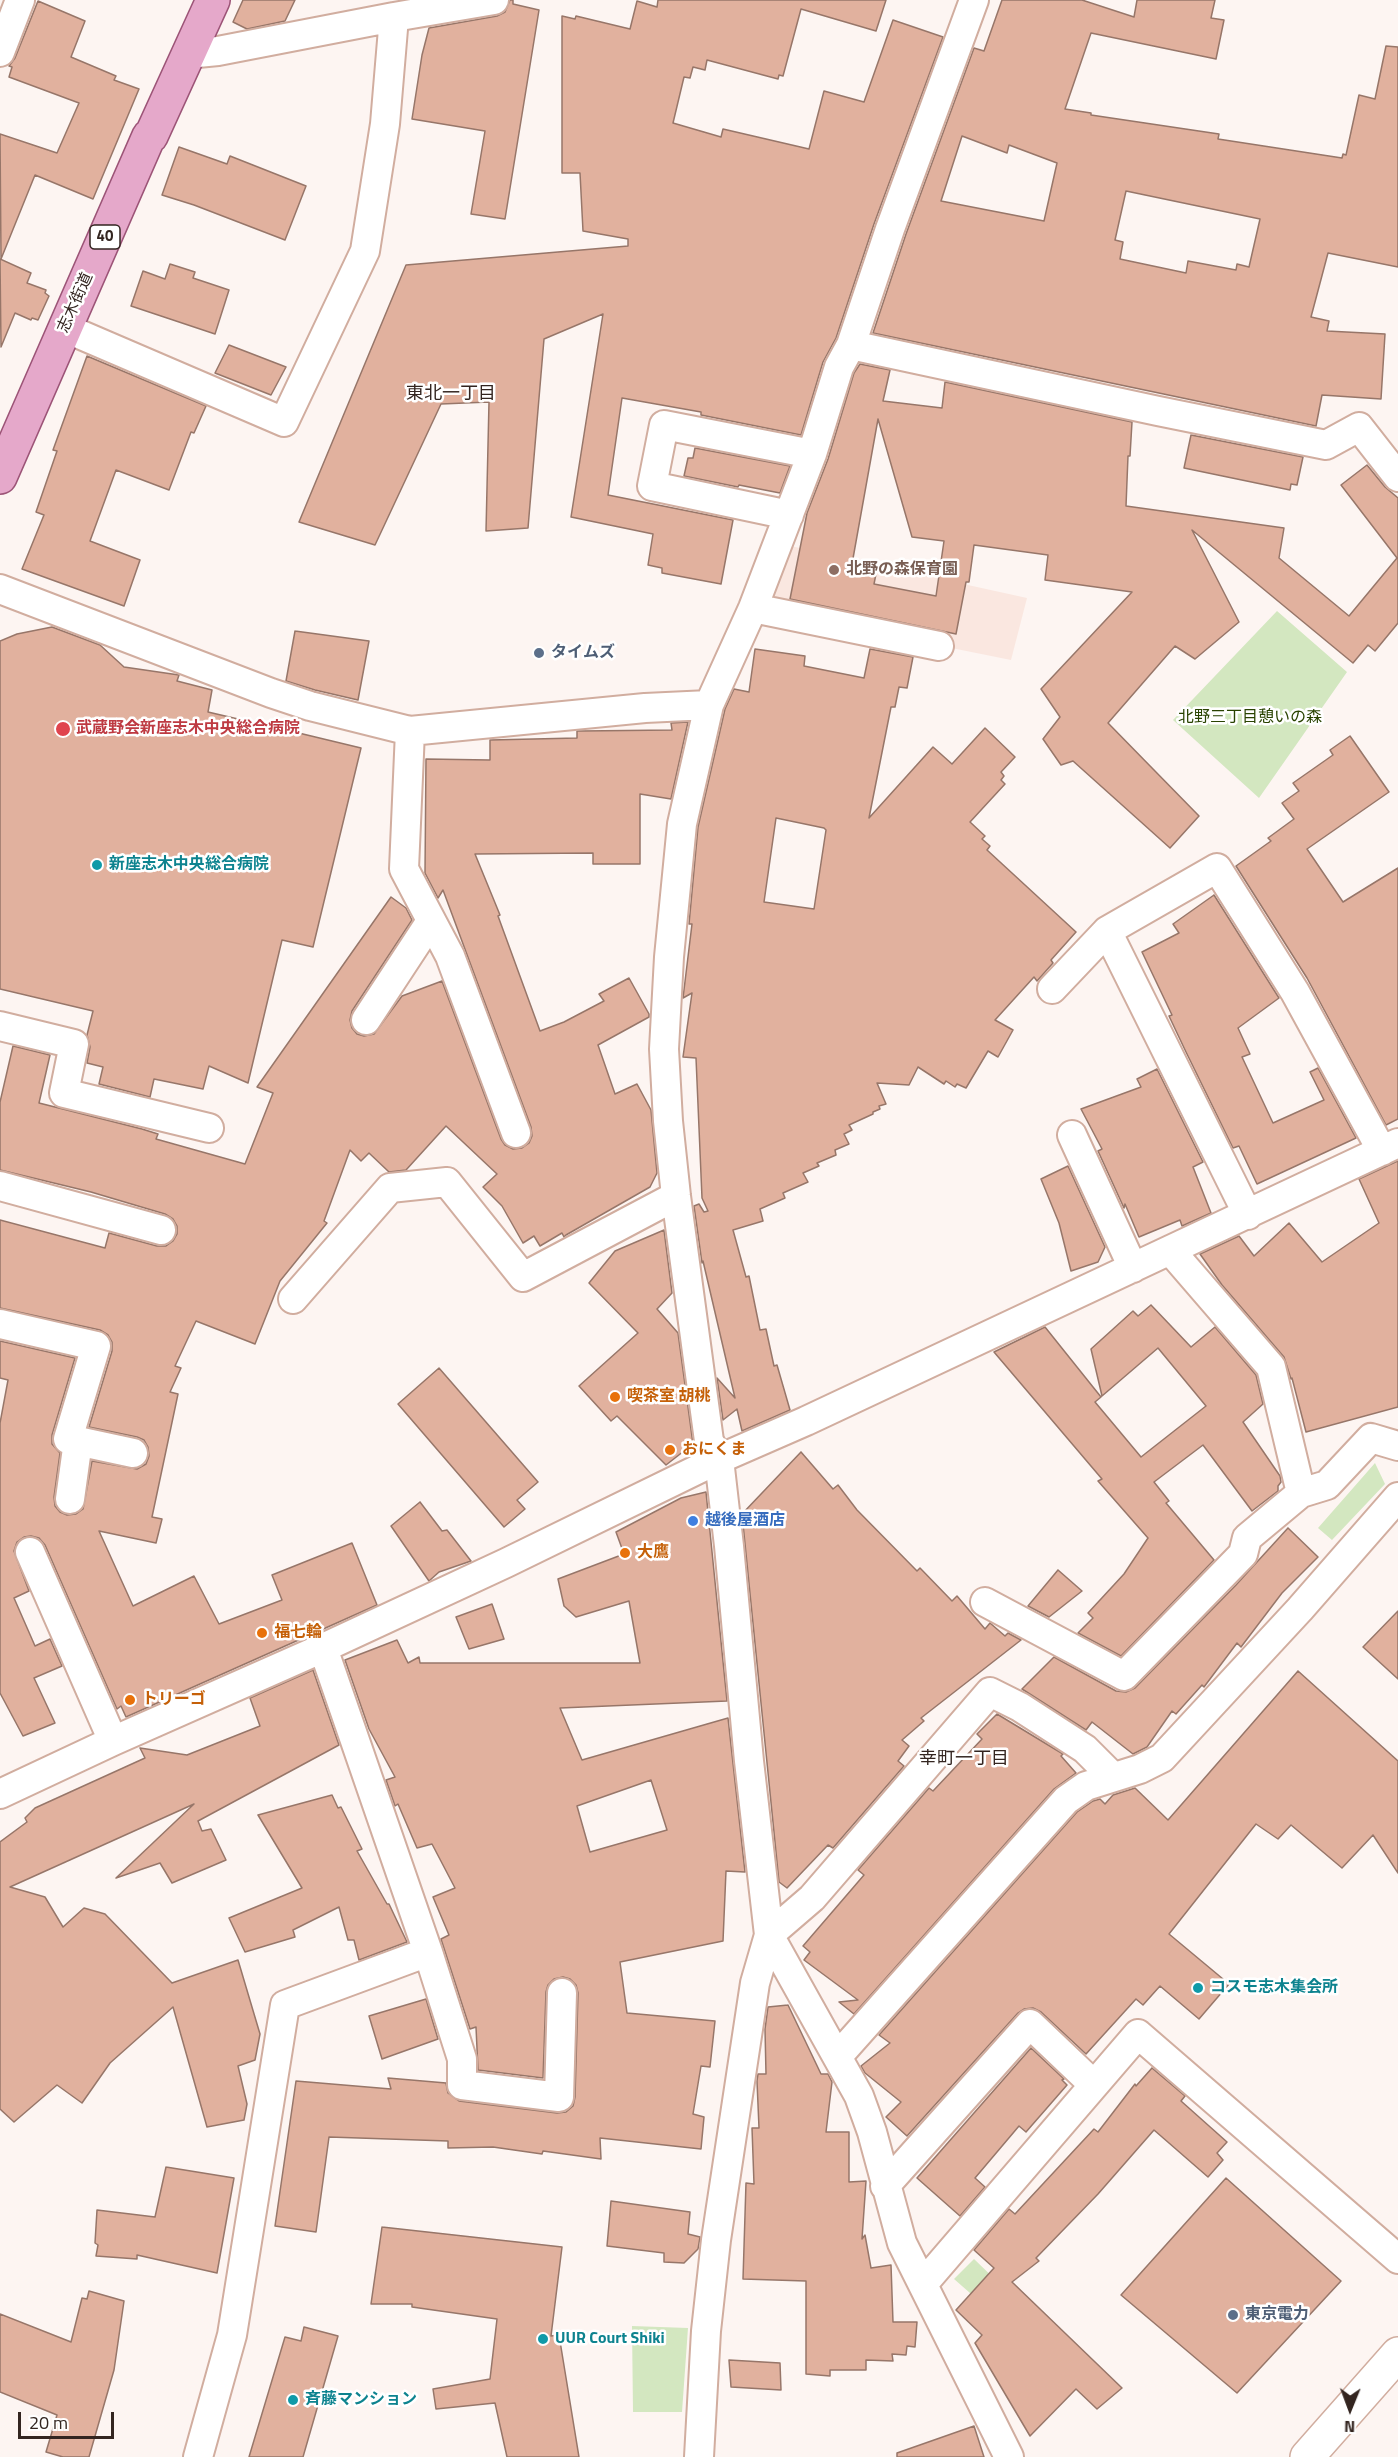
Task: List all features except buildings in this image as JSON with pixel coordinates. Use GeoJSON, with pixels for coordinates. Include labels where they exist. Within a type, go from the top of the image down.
{"type":"FeatureCollection","features":[{"type":"Feature","properties":{"kind":"main road","name":"志木街道"},"geometry":{"type":"LineString","coordinates":[[0,477],[213,0]]}},
{"type":"Feature","properties":{"kind":"main road"},"geometry":{"type":"LineString","coordinates":[[1307,2457],[1398,2354]]}},
{"type":"Feature","properties":{"kind":"street"},"geometry":{"type":"LineString","coordinates":[[0,52],[20,0]]}},
{"type":"Feature","properties":{"kind":"street"},"geometry":{"type":"LineString","coordinates":[[187,54],[218,51],[494,0]]}},
{"type":"Feature","properties":{"kind":"street"},"geometry":{"type":"LineString","coordinates":[[699,2457],[706,2331],[716,2240],[755,1983],[769,1935],[718,1459],[709,1441],[668,1121],[664,1049],[669,957],[682,824],[709,705],[753,608],[812,454],[839,367],[851,345],[890,229],[974,0]]}},
{"type":"Feature","properties":{"kind":"street"},"geometry":{"type":"LineString","coordinates":[[66,328],[284,422],[365,251],[385,123],[394,17]]}},
{"type":"Feature","properties":{"kind":"street"},"geometry":{"type":"LineString","coordinates":[[851,345],[1326,445],[1359,427],[1398,477]]}},
{"type":"Feature","properties":{"kind":"street"},"geometry":{"type":"LineString","coordinates":[[789,515],[652,486],[664,424],[812,454]]}},
{"type":"Feature","properties":{"kind":"street"},"geometry":{"type":"LineString","coordinates":[[0,589],[272,693],[310,706],[410,731],[645,708],[709,705]]}},
{"type":"Feature","properties":{"kind":"street"},"geometry":{"type":"LineString","coordinates":[[753,608],[939,646]]}},
{"type":"Feature","properties":{"kind":"street"},"geometry":{"type":"LineString","coordinates":[[410,731],[404,869],[450,956],[516,1132]]}},
{"type":"Feature","properties":{"kind":"street"},"geometry":{"type":"LineString","coordinates":[[0,1794],[506,1563],[718,1459],[806,1421],[1390,1147],[1217,868],[1107,932],[1052,989]]}},
{"type":"Feature","properties":{"kind":"street"},"geometry":{"type":"LineString","coordinates":[[366,1020],[431,921]]}},
{"type":"Feature","properties":{"kind":"street"},"geometry":{"type":"LineString","coordinates":[[1107,932],[1248,1215]]}},
{"type":"Feature","properties":{"kind":"street"},"geometry":{"type":"LineString","coordinates":[[0,1026],[74,1044],[64,1093],[209,1128]]}},
{"type":"Feature","properties":{"kind":"street"},"geometry":{"type":"LineString","coordinates":[[1072,1135],[1133,1268]]}},
{"type":"Feature","properties":{"kind":"street"},"geometry":{"type":"LineString","coordinates":[[293,1299],[390,1188],[447,1182],[523,1277],[676,1196]]}},
{"type":"Feature","properties":{"kind":"street"},"geometry":{"type":"LineString","coordinates":[[0,1186],[161,1230]]}},
{"type":"Feature","properties":{"kind":"street"},"geometry":{"type":"LineString","coordinates":[[1170,1250],[1271,1367],[1301,1493]]}},
{"type":"Feature","properties":{"kind":"street"},"geometry":{"type":"LineString","coordinates":[[0,1324],[96,1346],[68,1439],[133,1453]]}},
{"type":"Feature","properties":{"kind":"street"},"geometry":{"type":"LineString","coordinates":[[985,1602],[1124,1676],[1243,1554],[1247,1538],[1301,1493],[1327,1485],[1371,1438],[1398,1446]]}},
{"type":"Feature","properties":{"kind":"street"},"geometry":{"type":"LineString","coordinates":[[70,1499],[78,1441]]}},
{"type":"Feature","properties":{"kind":"street"},"geometry":{"type":"LineString","coordinates":[[838,2056],[1066,1800],[1086,1786],[1140,1769],[1162,1758],[1300,1609],[1398,1497]]}},
{"type":"Feature","properties":{"kind":"street"},"geometry":{"type":"LineString","coordinates":[[30,1552],[113,1741]]}},
{"type":"Feature","properties":{"kind":"street"},"geometry":{"type":"LineString","coordinates":[[323,1648],[428,1952],[462,2059],[462,2085],[559,2097],[562,1993]]}},
{"type":"Feature","properties":{"kind":"street"},"geometry":{"type":"LineString","coordinates":[[769,1935],[819,1889],[990,1692],[1028,1712],[1085,1749],[1112,1776]]}},
{"type":"Feature","properties":{"kind":"street"},"geometry":{"type":"LineString","coordinates":[[769,1935],[859,2096],[873,2132],[885,2186],[903,2243],[1009,2457]]}},
{"type":"Feature","properties":{"kind":"street"},"geometry":{"type":"LineString","coordinates":[[198,2457],[232,2335],[285,2006],[428,1952]]}},
{"type":"Feature","properties":{"kind":"street"},"geometry":{"type":"LineString","coordinates":[[885,2186],[1030,2024],[1094,2085]]}},
{"type":"Feature","properties":{"kind":"street"},"geometry":{"type":"LineString","coordinates":[[923,2284],[1138,2034],[1398,2259]]}},
{"type":"Feature","properties":{"kind":"shaded area"},"geometry":{"type":"Polygon","coordinates":[[[777,543],[1027,598],[1011,660],[753,608],[777,543]]]}},
{"type":"Feature","properties":{"kind":"green space","name":"北野三丁目憩いの森"},"geometry":{"type":"Polygon","coordinates":[[[1277,611],[1347,672],[1259,798],[1173,720],[1277,611]]]}},
{"type":"Feature","properties":{"kind":"green space"},"geometry":{"type":"Polygon","coordinates":[[[1375,1463],[1385,1484],[1332,1540],[1318,1528],[1375,1463]]]}},
{"type":"Feature","properties":{"kind":"green space"},"geometry":{"type":"Polygon","coordinates":[[[974,2259],[1004,2288],[986,2307],[954,2279],[974,2259]]]}},
{"type":"Feature","properties":{"kind":"green space"},"geometry":{"type":"Polygon","coordinates":[[[632,2326],[688,2328],[682,2412],[633,2412],[632,2326]]]}},
{"type":"Feature","properties":{"kind":"place","name":"北野の森保育園"},"geometry":{"type":"Point","coordinates":[834,570]}},
{"type":"Feature","properties":{"kind":"place","name":"タイムズ"},"geometry":{"type":"Point","coordinates":[539,653]}},
{"type":"Feature","properties":{"kind":"place","name":"武蔵野会新座志木中央総合病院"},"geometry":{"type":"Point","coordinates":[63,729]}},
{"type":"Feature","properties":{"kind":"place","name":"新座志木中央総合病院"},"geometry":{"type":"Point","coordinates":[97,865]}},
{"type":"Feature","properties":{"kind":"place","name":"喫茶室 胡桃"},"geometry":{"type":"Point","coordinates":[615,1397]}},
{"type":"Feature","properties":{"kind":"place","name":"おにくま"},"geometry":{"type":"Point","coordinates":[670,1450]}},
{"type":"Feature","properties":{"kind":"place","name":"越後屋酒店"},"geometry":{"type":"Point","coordinates":[693,1521]}},
{"type":"Feature","properties":{"kind":"place","name":"大鷹"},"geometry":{"type":"Point","coordinates":[625,1553]}},
{"type":"Feature","properties":{"kind":"place","name":"福七輪"},"geometry":{"type":"Point","coordinates":[262,1633]}},
{"type":"Feature","properties":{"kind":"place","name":"トリーゴ"},"geometry":{"type":"Point","coordinates":[130,1700]}},
{"type":"Feature","properties":{"kind":"place","name":"コスモ志木集会所"},"geometry":{"type":"Point","coordinates":[1198,1988]}},
{"type":"Feature","properties":{"kind":"place","name":"東京電力"},"geometry":{"type":"Point","coordinates":[1233,2315]}},
{"type":"Feature","properties":{"kind":"place","name":"UUR Court Shiki"},"geometry":{"type":"Point","coordinates":[543,2339]}},
{"type":"Feature","properties":{"kind":"place","name":"斉藤マンション"},"geometry":{"type":"Point","coordinates":[293,2400]}},
{"type":"Feature","properties":{"kind":"district","name":"東北一丁目"},"geometry":{"type":"Point","coordinates":[451,395]}},
{"type":"Feature","properties":{"kind":"district","name":"幸町一丁目"},"geometry":{"type":"Point","coordinates":[964,1760]}}]}
